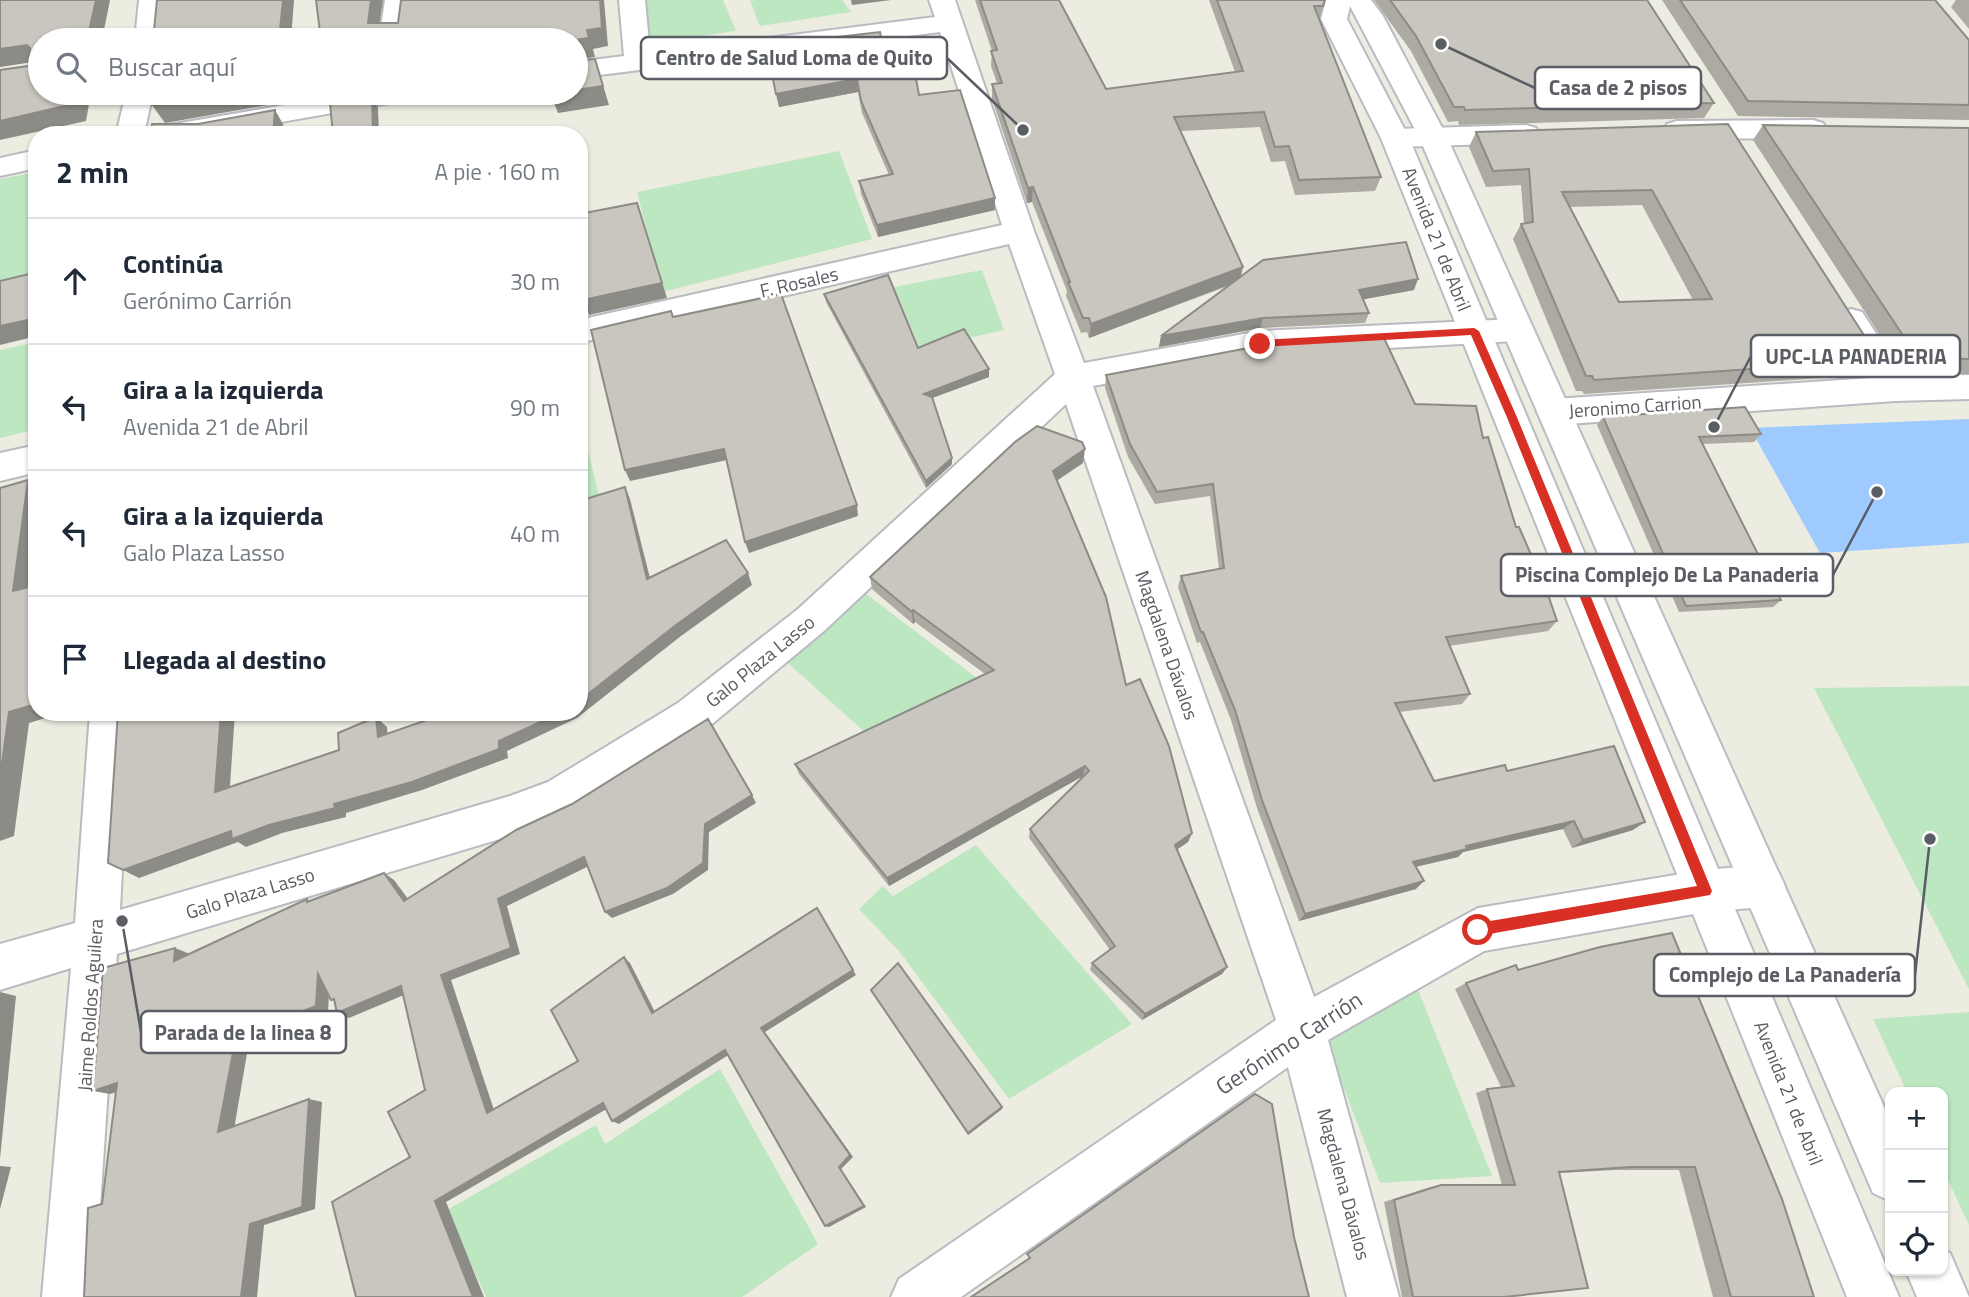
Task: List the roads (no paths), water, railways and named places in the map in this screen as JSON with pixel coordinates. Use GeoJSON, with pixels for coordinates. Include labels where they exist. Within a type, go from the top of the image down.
{"type":"FeatureCollection","features":[{"type":"Feature","properties":{"kind":"street"},"geometry":{"type":"LineString","coordinates":[[149,28],[152,0]]}},
{"type":"Feature","properties":{"kind":"street"},"geometry":{"type":"LineString","coordinates":[[394,28],[398,0]]}},
{"type":"Feature","properties":{"kind":"street"},"geometry":{"type":"LineString","coordinates":[[632,0],[638,61]]}},
{"type":"Feature","properties":{"kind":"street","name":"Avenida 21 de Abril"},"geometry":{"type":"LineString","coordinates":[[1339,0],[1334,19],[1395,138],[1873,1297]]}},
{"type":"Feature","properties":{"kind":"street","name":"Avenida 21 de Abril"},"geometry":{"type":"LineString","coordinates":[[1358,0],[1370,16],[1433,137],[1885,1165]]}},
{"type":"Feature","properties":{"kind":"street"},"geometry":{"type":"LineString","coordinates":[[588,68],[946,11]]}},
{"type":"Feature","properties":{"kind":"street","name":"Magdalena Dávalos"},"geometry":{"type":"LineString","coordinates":[[946,11],[1019,231],[1073,377],[1301,1029],[1373,1297]]}},
{"type":"Feature","properties":{"kind":"street"},"geometry":{"type":"LineString","coordinates":[[132,126],[136,105]]}},
{"type":"Feature","properties":{"kind":"street"},"geometry":{"type":"LineString","coordinates":[[205,126],[323,105]]}},
{"type":"Feature","properties":{"kind":"street"},"geometry":{"type":"LineString","coordinates":[[1648,131],[1721,117],[1835,130]]}},
{"type":"Feature","properties":{"kind":"street"},"geometry":{"type":"LineString","coordinates":[[1721,117],[1750,162]]}},
{"type":"Feature","properties":{"kind":"street"},"geometry":{"type":"LineString","coordinates":[[1395,138],[1553,134]]}},
{"type":"Feature","properties":{"kind":"street"},"geometry":{"type":"LineString","coordinates":[[0,167],[28,161]]}},
{"type":"Feature","properties":{"kind":"street","name":"F. Rosales"},"geometry":{"type":"LineString","coordinates":[[588,330],[1019,231]]}},
{"type":"Feature","properties":{"kind":"street"},"geometry":{"type":"LineString","coordinates":[[1837,298],[1895,389]]}},
{"type":"Feature","properties":{"kind":"street"},"geometry":{"type":"LineString","coordinates":[[1073,377],[1260,344],[1516,330]]}},
{"type":"Feature","properties":{"kind":"street","name":"Galo Plaza Lasso"},"geometry":{"type":"LineString","coordinates":[[0,967],[510,816],[562,796],[692,716],[811,620],[1073,377]]}},
{"type":"Feature","properties":{"kind":"street","name":"Jeronimo Carrion"},"geometry":{"type":"LineString","coordinates":[[1553,412],[1895,389],[1969,387]]}},
{"type":"Feature","properties":{"kind":"street"},"geometry":{"type":"LineString","coordinates":[[0,467],[28,460]]}},
{"type":"Feature","properties":{"kind":"street","name":"Jaime Roldos Aguilera"},"geometry":{"type":"LineString","coordinates":[[68,1297],[96,939],[109,721]]}},
{"type":"Feature","properties":{"kind":"street","name":"Gerónimo Carrión"},"geometry":{"type":"LineString","coordinates":[[917,1297],[1301,1029],[1478,930],[1705,891],[1763,886]]}},
{"type":"Feature","properties":{"kind":"street"},"geometry":{"type":"LineString","coordinates":[[1934,1276],[1943,1297]]}},
{"type":"Feature","properties":{"kind":"water"},"geometry":{"type":"Polygon","coordinates":[[[1969,419],[1969,543],[1820,553],[1750,428],[1969,419]]]}},
{"type":"Feature","properties":{"kind":"place","name":"Casa de 2 pisos"},"geometry":{"type":"Point","coordinates":[1441,44]}},
{"type":"Feature","properties":{"kind":"place","name":"Centro de Salud Loma de Quito"},"geometry":{"type":"Point","coordinates":[1023,130]}},
{"type":"Feature","properties":{"kind":"place","name":"UPC-LA PANADERIA"},"geometry":{"type":"Point","coordinates":[1714,427]}},
{"type":"Feature","properties":{"kind":"place","name":"Piscina Complejo De La Panaderia"},"geometry":{"type":"Point","coordinates":[1877,492]}},
{"type":"Feature","properties":{"kind":"place","name":"Complejo de La Panadería"},"geometry":{"type":"Point","coordinates":[1930,839]}},
{"type":"Feature","properties":{"kind":"place","name":"Parada de la linea 8"},"geometry":{"type":"Point","coordinates":[122,921]}}]}
